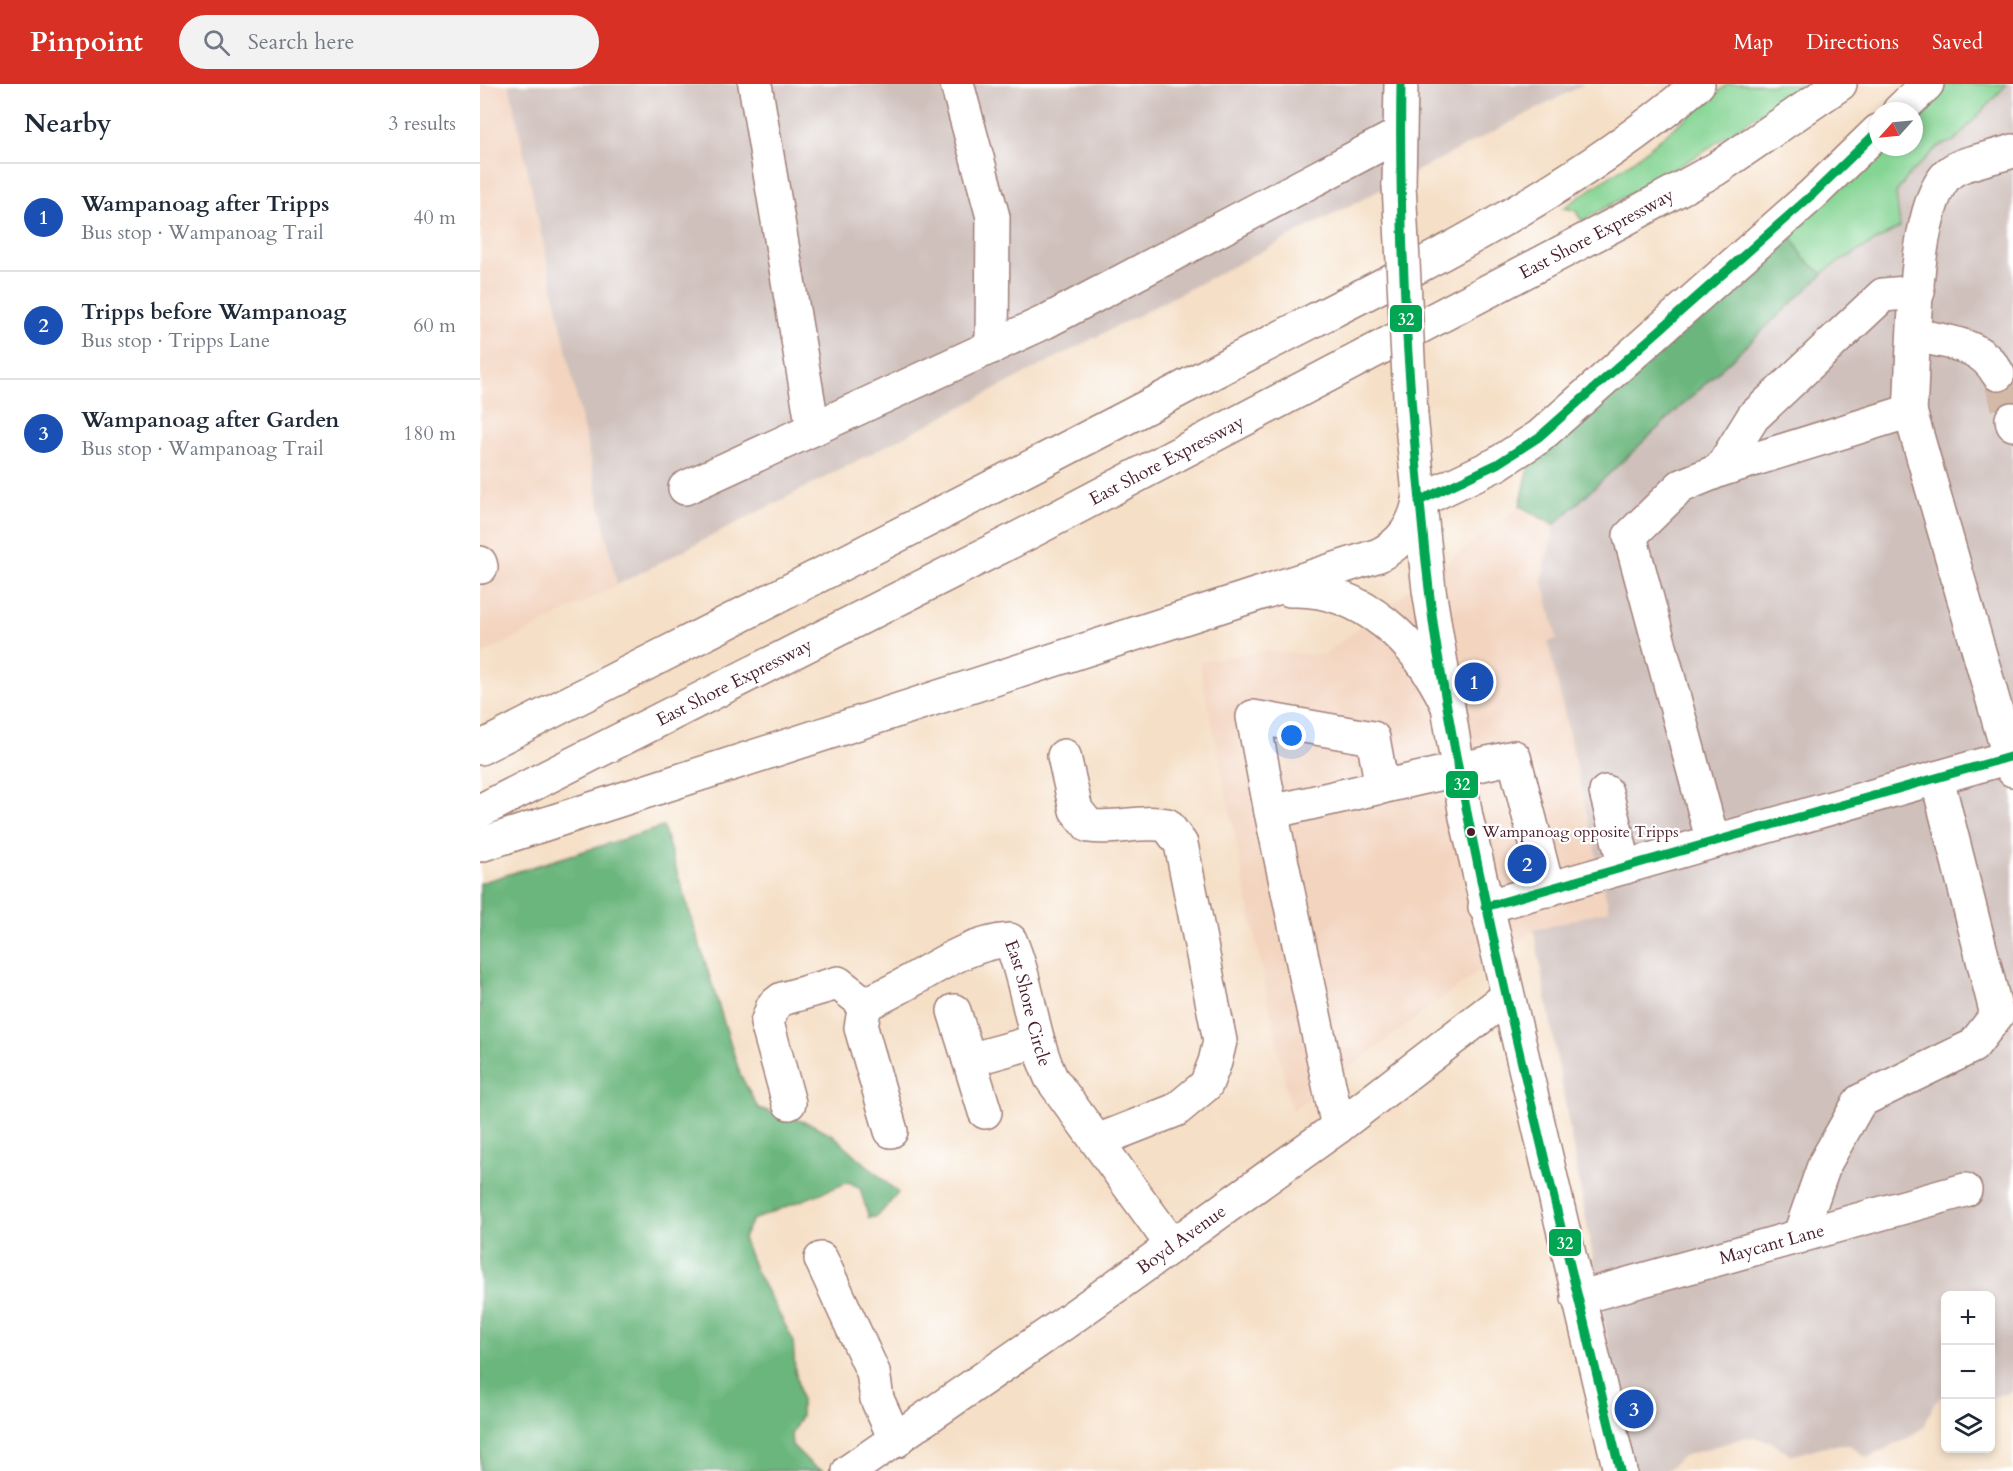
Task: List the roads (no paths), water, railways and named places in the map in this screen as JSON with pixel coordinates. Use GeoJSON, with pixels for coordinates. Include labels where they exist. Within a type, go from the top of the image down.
{"type":"FeatureCollection","features":[{"type":"Feature","properties":{"kind":"main road"},"geometry":{"type":"LineString","coordinates":[[755,84],[813,429]]}},
{"type":"Feature","properties":{"kind":"main road"},"geometry":{"type":"LineString","coordinates":[[957,84],[993,217],[992,347]]}},
{"type":"Feature","properties":{"kind":"main road"},"geometry":{"type":"LineString","coordinates":[[1401,84],[1398,135],[1399,185],[1411,416],[1429,590],[1457,770],[1485,908],[1620,1471]]}},
{"type":"Feature","properties":{"kind":"main road"},"geometry":{"type":"LineString","coordinates":[[480,748],[1032,467],[1473,236],[1596,161],[1698,84]]}},
{"type":"Feature","properties":{"kind":"main road","name":"East Shore Expressway"},"geometry":{"type":"LineString","coordinates":[[480,811],[1026,534],[1625,219],[1716,169],[1840,84]]}},
{"type":"Feature","properties":{"kind":"main road"},"geometry":{"type":"LineString","coordinates":[[1908,102],[1927,84]]}},
{"type":"Feature","properties":{"kind":"main road"},"geometry":{"type":"LineString","coordinates":[[685,488],[1045,322],[1398,135]]}},
{"type":"Feature","properties":{"kind":"main road"},"geometry":{"type":"LineString","coordinates":[[480,845],[1370,560],[1388,551],[1409,530],[1419,501],[1497,465],[1539,437],[1813,194],[1869,140]]}},
{"type":"Feature","properties":{"kind":"main road"},"geometry":{"type":"LineString","coordinates":[[1485,908],[1937,778],[2012,761],[1911,411],[1920,248],[1929,206],[1938,185],[1952,170],[2013,152]]}},
{"type":"Feature","properties":{"kind":"main road"},"geometry":{"type":"LineString","coordinates":[[1720,470],[1753,417],[1883,295],[1918,292]]}},
{"type":"Feature","properties":{"kind":"main road"},"geometry":{"type":"LineString","coordinates":[[1915,335],[1979,351],[1989,359],[1998,374]]}},
{"type":"Feature","properties":{"kind":"main road"},"geometry":{"type":"LineString","coordinates":[[1713,842],[1630,536],[1681,486],[1720,470],[1911,411]]}},
{"type":"Feature","properties":{"kind":"main road"},"geometry":{"type":"LineString","coordinates":[[1259,595],[1284,590],[1321,591],[1356,604],[1394,629],[1413,649],[1430,671],[1447,704]]}},
{"type":"Feature","properties":{"kind":"main road"},"geometry":{"type":"LineString","coordinates":[[1338,1127],[1253,717],[1373,738],[1382,787]]}},
{"type":"Feature","properties":{"kind":"main road"},"geometry":{"type":"LineString","coordinates":[[1064,756],[1076,810],[1089,826],[1107,829],[1146,822],[1167,825],[1181,844],[1220,1041],[1206,1085],[1191,1099],[1176,1110],[1097,1141]]}},
{"type":"Feature","properties":{"kind":"main road"},"geometry":{"type":"LineString","coordinates":[[1271,812],[1514,757],[1548,890]]}},
{"type":"Feature","properties":{"kind":"main road"},"geometry":{"type":"LineString","coordinates":[[1799,1237],[1826,1163],[1860,1101],[1973,1046],[1997,1015],[1937,778]]}},
{"type":"Feature","properties":{"kind":"main road"},"geometry":{"type":"LineString","coordinates":[[1606,792],[1625,867]]}},
{"type":"Feature","properties":{"kind":"main road","name":"East Shore Circle"},"geometry":{"type":"LineString","coordinates":[[865,1004],[891,994],[948,958],[989,942],[1010,940],[1022,967],[1038,1041],[1052,1078],[1172,1245]]}},
{"type":"Feature","properties":{"kind":"main road"},"geometry":{"type":"LineString","coordinates":[[789,1103],[767,1023],[773,1006],[782,999],[838,983],[865,1004],[861,1028],[891,1131]]}},
{"type":"Feature","properties":{"kind":"main road","name":"Boyd Avenue"},"geometry":{"type":"LineString","coordinates":[[849,1471],[896,1441],[1338,1127],[1507,997]]}},
{"type":"Feature","properties":{"kind":"main road"},"geometry":{"type":"LineString","coordinates":[[954,1011],[985,1112]]}},
{"type":"Feature","properties":{"kind":"main road"},"geometry":{"type":"LineString","coordinates":[[969,1060],[1038,1041]]}},
{"type":"Feature","properties":{"kind":"main road","name":"Maycant Lane"},"geometry":{"type":"LineString","coordinates":[[1578,1298],[1965,1190]]}},
{"type":"Feature","properties":{"kind":"main road"},"geometry":{"type":"LineString","coordinates":[[821,1259],[873,1372],[877,1399],[896,1441]]}},
{"type":"Feature","properties":{"kind":"tunnel"},"geometry":{"type":"LineString","coordinates":[[1998,374],[2012,419]]}},
{"type":"Feature","properties":{"kind":"place","name":"Wampanoag after Tripps"},"geometry":{"type":"Point","coordinates":[1474,682]}},
{"type":"Feature","properties":{"kind":"place","name":"Wampanoag opposite Tripps"},"geometry":{"type":"Point","coordinates":[1471,832]}},
{"type":"Feature","properties":{"kind":"place","name":"Tripps before Wampanoag"},"geometry":{"type":"Point","coordinates":[1527,864]}},
{"type":"Feature","properties":{"kind":"place","name":"Wampanoag after Garden"},"geometry":{"type":"Point","coordinates":[1634,1409]}}]}
